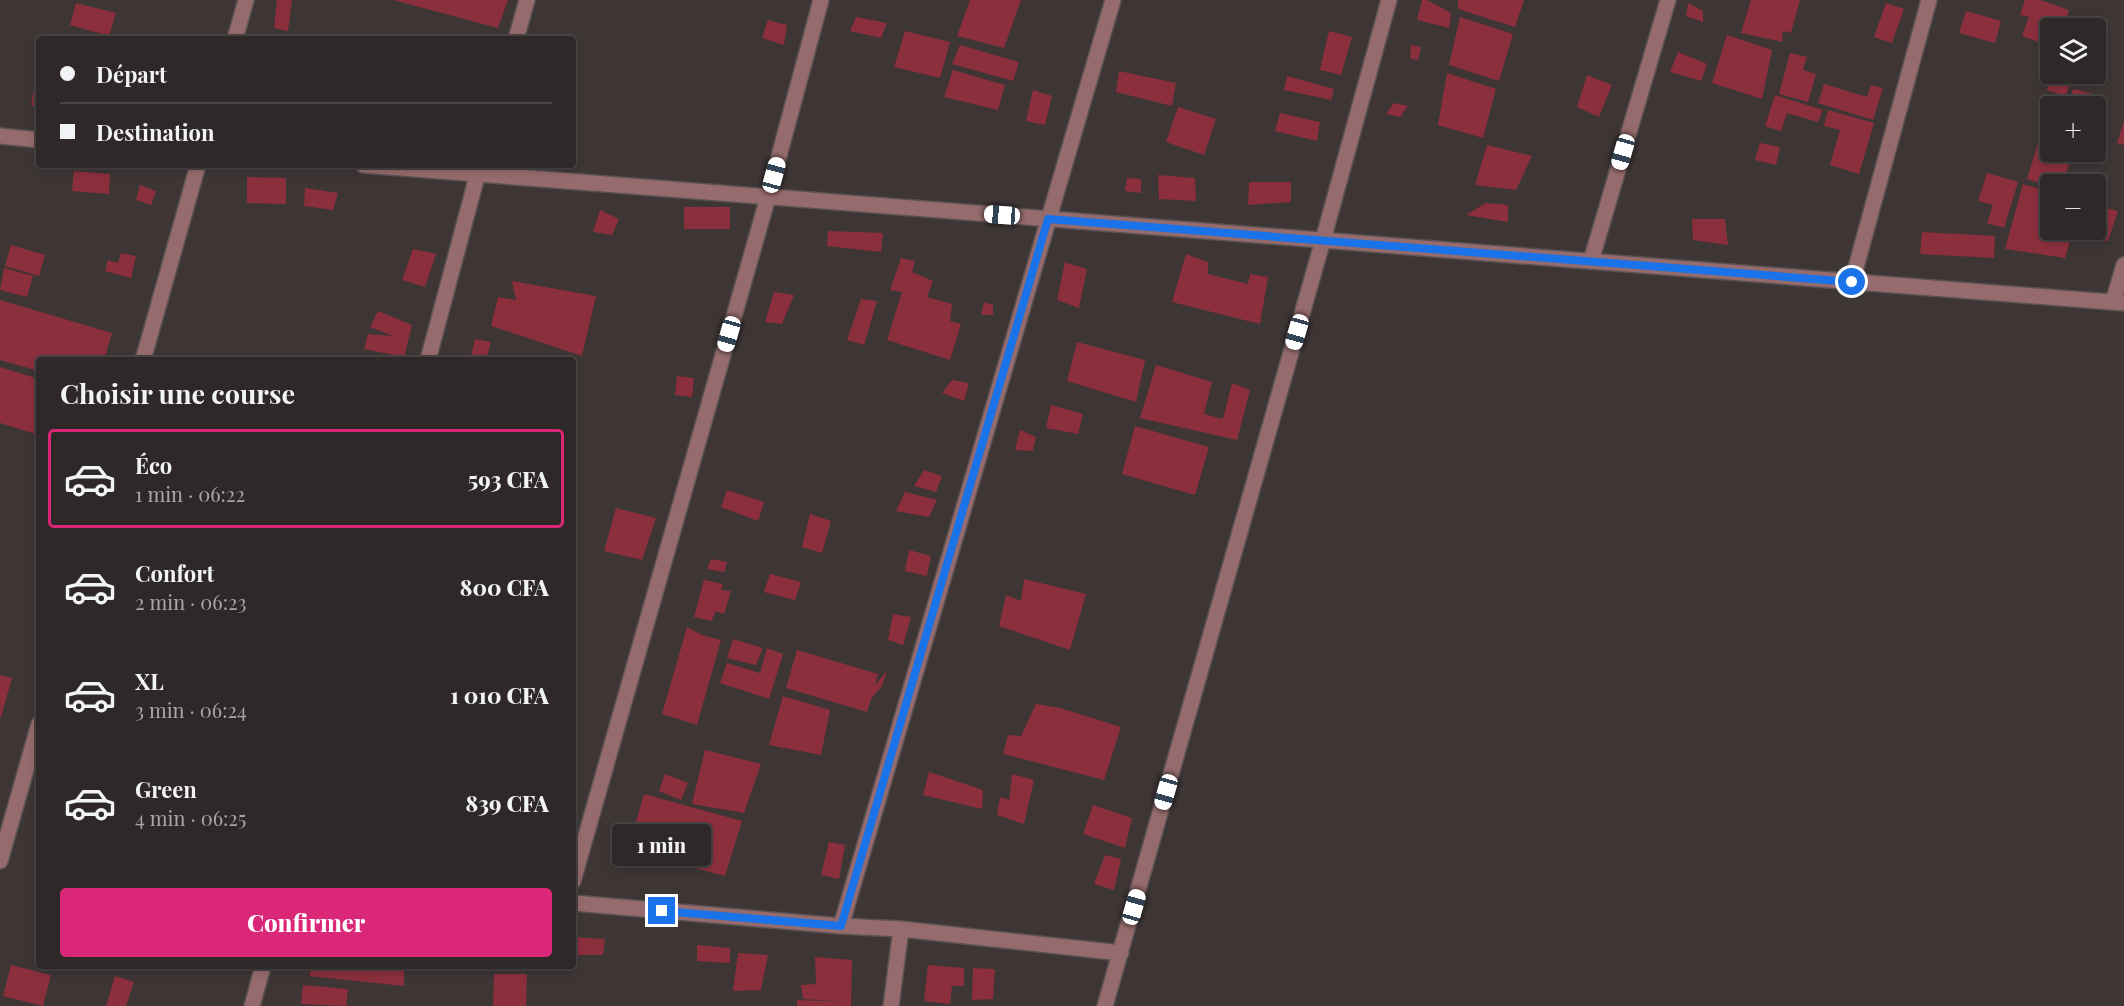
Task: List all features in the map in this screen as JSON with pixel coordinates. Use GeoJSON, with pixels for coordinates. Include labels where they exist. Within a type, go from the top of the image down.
{"type":"FeatureCollection","features":[{"type":"Feature","properties":{"kind":"street"},"geometry":{"type":"LineString","coordinates":[[236,36],[246,0]]}},
{"type":"Feature","properties":{"kind":"street"},"geometry":{"type":"LineString","coordinates":[[517,36],[527,0]]}},
{"type":"Feature","properties":{"kind":"street"},"geometry":{"type":"LineString","coordinates":[[576,871],[768,197],[821,0]]}},
{"type":"Feature","properties":{"kind":"street"},"geometry":{"type":"LineString","coordinates":[[841,926],[1113,0]]}},
{"type":"Feature","properties":{"kind":"street"},"geometry":{"type":"LineString","coordinates":[[1105,1006],[1389,0]]}},
{"type":"Feature","properties":{"kind":"street"},"geometry":{"type":"LineString","coordinates":[[1591,261],[1668,0]]}},
{"type":"Feature","properties":{"kind":"street"},"geometry":{"type":"LineString","coordinates":[[1852,282],[1929,0]]}},
{"type":"Feature","properties":{"kind":"street"},"geometry":{"type":"LineString","coordinates":[[0,136],[36,140]]}},
{"type":"Feature","properties":{"kind":"street"},"geometry":{"type":"LineString","coordinates":[[144,357],[197,168]]}},
{"type":"Feature","properties":{"kind":"street"},"geometry":{"type":"LineString","coordinates":[[433,168],[479,170],[768,197],[2118,302],[2124,265]]}},
{"type":"Feature","properties":{"kind":"street"},"geometry":{"type":"LineString","coordinates":[[429,357],[479,170]]}},
{"type":"Feature","properties":{"kind":"street"},"geometry":{"type":"LineString","coordinates":[[0,861],[36,735]]}},
{"type":"Feature","properties":{"kind":"street"},"geometry":{"type":"LineString","coordinates":[[576,903],[901,929],[1120,953]]}},
{"type":"Feature","properties":{"kind":"street"},"geometry":{"type":"LineString","coordinates":[[891,1006],[901,929]]}},
{"type":"Feature","properties":{"kind":"street"},"geometry":{"type":"LineString","coordinates":[[252,1006],[262,969]]}},
{"type":"Feature","properties":{"kind":"building"},"geometry":{"type":"Polygon","coordinates":[[[277,0],[292,0],[288,31],[274,28],[277,0]]]}},
{"type":"Feature","properties":{"kind":"building"},"geometry":{"type":"Polygon","coordinates":[[[393,0],[508,0],[498,28],[393,0]]]}},
{"type":"Feature","properties":{"kind":"building"},"geometry":{"type":"Polygon","coordinates":[[[970,0],[1021,0],[1004,48],[957,36],[970,0]]]}},
{"type":"Feature","properties":{"kind":"building"},"geometry":{"type":"Polygon","coordinates":[[[1422,0],[1427,0],[1451,13],[1449,28],[1417,20],[1422,0]]]}},
{"type":"Feature","properties":{"kind":"building"},"geometry":{"type":"Polygon","coordinates":[[[1458,0],[1524,0],[1515,27],[1458,9],[1458,0]]]}},
{"type":"Feature","properties":{"kind":"building"},"geometry":{"type":"Polygon","coordinates":[[[1751,0],[1800,0],[1791,33],[1783,31],[1782,42],[1741,33],[1751,0]]]}},
{"type":"Feature","properties":{"kind":"building"},"geometry":{"type":"Polygon","coordinates":[[[2025,0],[2040,0],[2069,10],[2066,18],[2040,18],[2040,42],[2022,36],[2029,17],[2020,15],[2025,0]]]}},
{"type":"Feature","properties":{"kind":"building"},"geometry":{"type":"Polygon","coordinates":[[[76,3],[116,13],[109,36],[70,25],[76,3]]]}},
{"type":"Feature","properties":{"kind":"building"},"geometry":{"type":"Polygon","coordinates":[[[1688,3],[1703,11],[1703,22],[1686,16],[1688,3]]]}},
{"type":"Feature","properties":{"kind":"building"},"geometry":{"type":"Polygon","coordinates":[[[1886,3],[1904,9],[1892,43],[1874,37],[1886,3]]]}},
{"type":"Feature","properties":{"kind":"building"},"geometry":{"type":"Polygon","coordinates":[[[1966,11],[2001,21],[1995,43],[1959,33],[1966,11]]]}},
{"type":"Feature","properties":{"kind":"building"},"geometry":{"type":"Polygon","coordinates":[[[856,17],[887,23],[881,38],[850,31],[856,17]]]}},
{"type":"Feature","properties":{"kind":"building"},"geometry":{"type":"Polygon","coordinates":[[[1460,17],[1513,34],[1499,81],[1449,65],[1460,17]]]}},
{"type":"Feature","properties":{"kind":"building"},"geometry":{"type":"Polygon","coordinates":[[[768,20],[787,25],[784,45],[762,38],[768,20]]]}},
{"type":"Feature","properties":{"kind":"building"},"geometry":{"type":"Polygon","coordinates":[[[905,31],[950,42],[940,78],[894,67],[905,31]]]}},
{"type":"Feature","properties":{"kind":"building"},"geometry":{"type":"Polygon","coordinates":[[[1329,31],[1352,37],[1341,75],[1320,70],[1329,31]]]}},
{"type":"Feature","properties":{"kind":"building"},"geometry":{"type":"Polygon","coordinates":[[[1727,35],[1772,50],[1762,99],[1712,83],[1727,35]]]}},
{"type":"Feature","properties":{"kind":"building"},"geometry":{"type":"Polygon","coordinates":[[[960,45],[1019,62],[1013,81],[952,64],[960,45]]]}},
{"type":"Feature","properties":{"kind":"building"},"geometry":{"type":"Polygon","coordinates":[[[1411,45],[1421,47],[1418,60],[1410,58],[1411,45]]]}},
{"type":"Feature","properties":{"kind":"building"},"geometry":{"type":"Polygon","coordinates":[[[1678,52],[1707,64],[1701,81],[1670,72],[1678,52]]]}},
{"type":"Feature","properties":{"kind":"building"},"geometry":{"type":"Polygon","coordinates":[[[1790,53],[1807,57],[1803,70],[1816,74],[1808,102],[1779,94],[1790,53]]]}},
{"type":"Feature","properties":{"kind":"building"},"geometry":{"type":"Polygon","coordinates":[[[953,70],[1005,85],[998,110],[944,97],[953,70]]]}},
{"type":"Feature","properties":{"kind":"building"},"geometry":{"type":"Polygon","coordinates":[[[1119,71],[1176,83],[1172,106],[1116,92],[1119,71]]]}},
{"type":"Feature","properties":{"kind":"building"},"geometry":{"type":"Polygon","coordinates":[[[1447,73],[1496,89],[1483,138],[1438,125],[1447,73]]]}},
{"type":"Feature","properties":{"kind":"building"},"geometry":{"type":"Polygon","coordinates":[[[1587,75],[1612,85],[1599,117],[1577,107],[1587,75]]]}},
{"type":"Feature","properties":{"kind":"building"},"geometry":{"type":"Polygon","coordinates":[[[1287,76],[1334,89],[1331,100],[1284,90],[1287,76]]]}},
{"type":"Feature","properties":{"kind":"building"},"geometry":{"type":"Polygon","coordinates":[[[1824,84],[1867,97],[1871,85],[1883,88],[1873,120],[1818,103],[1824,84]]]}},
{"type":"Feature","properties":{"kind":"building"},"geometry":{"type":"Polygon","coordinates":[[[2049,84],[2070,84],[2066,96],[2047,90],[2049,84]]]}},
{"type":"Feature","properties":{"kind":"building"},"geometry":{"type":"Polygon","coordinates":[[[35,85],[36,85],[36,106],[31,105],[35,85]]]}},
{"type":"Feature","properties":{"kind":"building"},"geometry":{"type":"Polygon","coordinates":[[[2073,89],[2102,96],[2071,96],[2073,89]]]}},
{"type":"Feature","properties":{"kind":"building"},"geometry":{"type":"Polygon","coordinates":[[[1033,90],[1052,96],[1045,125],[1026,121],[1033,90]]]}},
{"type":"Feature","properties":{"kind":"building"},"geometry":{"type":"Polygon","coordinates":[[[1775,95],[1823,110],[1818,122],[1787,113],[1781,131],[1765,126],[1775,95]]]}},
{"type":"Feature","properties":{"kind":"building"},"geometry":{"type":"Polygon","coordinates":[[[1394,103],[1408,106],[1400,117],[1386,114],[1394,103]]]}},
{"type":"Feature","properties":{"kind":"building"},"geometry":{"type":"Polygon","coordinates":[[[1178,107],[1216,119],[1204,155],[1166,142],[1178,107]]]}},
{"type":"Feature","properties":{"kind":"building"},"geometry":{"type":"Polygon","coordinates":[[[1828,110],[1874,123],[1859,174],[1830,165],[1840,130],[1824,126],[1828,110]]]}},
{"type":"Feature","properties":{"kind":"building"},"geometry":{"type":"Polygon","coordinates":[[[1280,113],[1320,122],[1317,141],[1275,131],[1280,113]]]}},
{"type":"Feature","properties":{"kind":"building"},"geometry":{"type":"Polygon","coordinates":[[[2124,121],[2124,145],[2117,143],[2124,121]]]}},
{"type":"Feature","properties":{"kind":"building"},"geometry":{"type":"Polygon","coordinates":[[[2039,140],[2040,162],[2070,162],[2066,174],[2040,174],[2040,183],[2027,179],[2039,140]]]}},
{"type":"Feature","properties":{"kind":"building"},"geometry":{"type":"Polygon","coordinates":[[[1760,143],[1780,147],[1776,165],[1755,160],[1760,143]]]}},
{"type":"Feature","properties":{"kind":"building"},"geometry":{"type":"Polygon","coordinates":[[[1487,145],[1532,156],[1516,190],[1475,185],[1487,145]]]}},
{"type":"Feature","properties":{"kind":"building"},"geometry":{"type":"Polygon","coordinates":[[[74,171],[110,174],[109,194],[72,191],[74,171]]]}},
{"type":"Feature","properties":{"kind":"building"},"geometry":{"type":"Polygon","coordinates":[[[1987,173],[2018,182],[2004,228],[1987,223],[1993,205],[1978,201],[1987,173]]]}},
{"type":"Feature","properties":{"kind":"building"},"geometry":{"type":"Polygon","coordinates":[[[1158,175],[1195,178],[1196,201],[1159,199],[1158,175]]]}},
{"type":"Feature","properties":{"kind":"building"},"geometry":{"type":"Polygon","coordinates":[[[247,177],[286,178],[286,204],[247,203],[247,177]]]}},
{"type":"Feature","properties":{"kind":"building"},"geometry":{"type":"Polygon","coordinates":[[[1127,178],[1141,179],[1141,193],[1125,191],[1127,178]]]}},
{"type":"Feature","properties":{"kind":"building"},"geometry":{"type":"Polygon","coordinates":[[[1249,182],[1291,182],[1291,202],[1248,205],[1249,182]]]}},
{"type":"Feature","properties":{"kind":"building"},"geometry":{"type":"Polygon","coordinates":[[[2023,184],[2040,189],[2040,240],[2070,240],[2065,258],[2005,249],[2023,184]]]}},
{"type":"Feature","properties":{"kind":"building"},"geometry":{"type":"Polygon","coordinates":[[[140,185],[156,191],[151,205],[136,200],[140,185]]]}},
{"type":"Feature","properties":{"kind":"building"},"geometry":{"type":"Polygon","coordinates":[[[305,188],[338,193],[333,210],[304,206],[305,188]]]}},
{"type":"Feature","properties":{"kind":"building"},"geometry":{"type":"Polygon","coordinates":[[[1486,203],[1508,205],[1508,222],[1466,215],[1486,203]]]}},
{"type":"Feature","properties":{"kind":"building"},"geometry":{"type":"Polygon","coordinates":[[[684,207],[730,207],[730,229],[684,229],[684,207]]]}},
{"type":"Feature","properties":{"kind":"building"},"geometry":{"type":"Polygon","coordinates":[[[2106,208],[2118,211],[2108,241],[2092,240],[2106,240],[2106,208]]]}},
{"type":"Feature","properties":{"kind":"building"},"geometry":{"type":"Polygon","coordinates":[[[600,210],[619,219],[612,235],[593,232],[600,210]]]}},
{"type":"Feature","properties":{"kind":"building"},"geometry":{"type":"Polygon","coordinates":[[[1692,219],[1725,219],[1728,245],[1693,240],[1692,219]]]}},
{"type":"Feature","properties":{"kind":"building"},"geometry":{"type":"Polygon","coordinates":[[[828,231],[883,233],[881,252],[827,246],[828,231]]]}},
{"type":"Feature","properties":{"kind":"building"},"geometry":{"type":"Polygon","coordinates":[[[1922,232],[1995,236],[1994,258],[1920,254],[1922,232]]]}},
{"type":"Feature","properties":{"kind":"building"},"geometry":{"type":"Polygon","coordinates":[[[11,245],[45,255],[39,276],[5,266],[11,245]]]}},
{"type":"Feature","properties":{"kind":"building"},"geometry":{"type":"Polygon","coordinates":[[[413,249],[436,254],[425,287],[402,280],[413,249]]]}},
{"type":"Feature","properties":{"kind":"building"},"geometry":{"type":"Polygon","coordinates":[[[121,253],[136,256],[131,278],[105,271],[108,260],[118,263],[121,253]]]}},
{"type":"Feature","properties":{"kind":"building"},"geometry":{"type":"Polygon","coordinates":[[[1186,254],[1208,262],[1208,274],[1248,284],[1250,274],[1268,277],[1260,324],[1172,302],[1186,254]]]}},
{"type":"Feature","properties":{"kind":"building"},"geometry":{"type":"Polygon","coordinates":[[[901,258],[915,261],[912,272],[933,281],[927,297],[952,304],[950,321],[961,324],[950,360],[887,340],[902,292],[890,290],[901,258]]]}},
{"type":"Feature","properties":{"kind":"building"},"geometry":{"type":"Polygon","coordinates":[[[1065,262],[1087,269],[1079,308],[1057,300],[1065,262]]]}},
{"type":"Feature","properties":{"kind":"building"},"geometry":{"type":"Polygon","coordinates":[[[4,268],[33,276],[27,297],[0,290],[4,268]]]}},
{"type":"Feature","properties":{"kind":"building"},"geometry":{"type":"Polygon","coordinates":[[[512,281],[596,296],[582,356],[491,326],[498,297],[516,300],[512,281]]]}},
{"type":"Feature","properties":{"kind":"building"},"geometry":{"type":"Polygon","coordinates":[[[774,292],[794,295],[782,324],[765,322],[774,292]]]}},
{"type":"Feature","properties":{"kind":"building"},"geometry":{"type":"Polygon","coordinates":[[[861,299],[877,301],[864,345],[847,340],[861,299]]]}},
{"type":"Feature","properties":{"kind":"building"},"geometry":{"type":"Polygon","coordinates":[[[0,300],[112,333],[105,357],[36,357],[36,370],[0,360],[0,300]]]}},
{"type":"Feature","properties":{"kind":"building"},"geometry":{"type":"Polygon","coordinates":[[[984,302],[993,305],[993,315],[981,315],[984,302]]]}},
{"type":"Feature","properties":{"kind":"building"},"geometry":{"type":"Polygon","coordinates":[[[378,311],[412,325],[404,357],[364,349],[368,334],[393,336],[370,327],[378,311]]]}},
{"type":"Feature","properties":{"kind":"building"},"geometry":{"type":"Polygon","coordinates":[[[475,339],[491,342],[487,357],[471,357],[475,339]]]}},
{"type":"Feature","properties":{"kind":"building"},"geometry":{"type":"Polygon","coordinates":[[[1077,342],[1145,360],[1136,402],[1067,381],[1077,342]]]}},
{"type":"Feature","properties":{"kind":"building"},"geometry":{"type":"Polygon","coordinates":[[[1156,365],[1212,382],[1204,414],[1223,419],[1232,383],[1250,390],[1237,440],[1140,418],[1156,365]]]}},
{"type":"Feature","properties":{"kind":"building"},"geometry":{"type":"Polygon","coordinates":[[[0,367],[36,378],[36,434],[0,423],[0,367]]]}},
{"type":"Feature","properties":{"kind":"building"},"geometry":{"type":"Polygon","coordinates":[[[677,376],[694,378],[692,397],[675,395],[677,376]]]}},
{"type":"Feature","properties":{"kind":"building"},"geometry":{"type":"Polygon","coordinates":[[[952,380],[969,383],[964,401],[942,393],[952,380]]]}},
{"type":"Feature","properties":{"kind":"building"},"geometry":{"type":"Polygon","coordinates":[[[1051,405],[1083,414],[1078,434],[1046,428],[1051,405]]]}},
{"type":"Feature","properties":{"kind":"building"},"geometry":{"type":"Polygon","coordinates":[[[1135,426],[1209,447],[1195,495],[1122,474],[1135,426]]]}},
{"type":"Feature","properties":{"kind":"building"},"geometry":{"type":"Polygon","coordinates":[[[1020,430],[1036,437],[1033,451],[1015,450],[1020,430]]]}},
{"type":"Feature","properties":{"kind":"building"},"geometry":{"type":"Polygon","coordinates":[[[924,470],[942,476],[936,492],[914,486],[924,470]]]}},
{"type":"Feature","properties":{"kind":"building"},"geometry":{"type":"Polygon","coordinates":[[[727,490],[764,502],[758,521],[721,507],[727,490]]]}},
{"type":"Feature","properties":{"kind":"building"},"geometry":{"type":"Polygon","coordinates":[[[905,492],[937,500],[929,517],[896,511],[905,492]]]}},
{"type":"Feature","properties":{"kind":"building"},"geometry":{"type":"Polygon","coordinates":[[[616,508],[656,518],[642,560],[604,551],[616,508]]]}},
{"type":"Feature","properties":{"kind":"building"},"geometry":{"type":"Polygon","coordinates":[[[810,514],[831,521],[822,553],[802,547],[810,514]]]}},
{"type":"Feature","properties":{"kind":"building"},"geometry":{"type":"Polygon","coordinates":[[[909,550],[931,556],[927,576],[905,571],[909,550]]]}},
{"type":"Feature","properties":{"kind":"building"},"geometry":{"type":"Polygon","coordinates":[[[711,559],[727,562],[724,572],[707,569],[711,559]]]}},
{"type":"Feature","properties":{"kind":"building"},"geometry":{"type":"Polygon","coordinates":[[[770,574],[801,582],[795,600],[764,592],[770,574]]]}},
{"type":"Feature","properties":{"kind":"building"},"geometry":{"type":"Polygon","coordinates":[[[1024,579],[1086,594],[1070,650],[999,626],[1006,595],[1021,601],[1024,579]]]}},
{"type":"Feature","properties":{"kind":"building"},"geometry":{"type":"Polygon","coordinates":[[[704,580],[723,584],[721,590],[731,591],[724,614],[716,611],[711,621],[694,617],[704,580]]]}},
{"type":"Feature","properties":{"kind":"building"},"geometry":{"type":"Polygon","coordinates":[[[893,614],[911,617],[903,645],[888,640],[893,614]]]}},
{"type":"Feature","properties":{"kind":"building"},"geometry":{"type":"Polygon","coordinates":[[[687,627],[702,635],[721,640],[697,725],[662,714],[687,627]]]}},
{"type":"Feature","properties":{"kind":"building"},"geometry":{"type":"Polygon","coordinates":[[[733,639],[763,648],[756,665],[727,658],[733,639]]]}},
{"type":"Feature","properties":{"kind":"building"},"geometry":{"type":"Polygon","coordinates":[[[767,648],[783,654],[769,699],[720,683],[727,663],[760,673],[767,648]]]}},
{"type":"Feature","properties":{"kind":"building"},"geometry":{"type":"Polygon","coordinates":[[[797,650],[878,674],[875,685],[887,671],[882,686],[871,699],[867,712],[786,688],[797,650]]]}},
{"type":"Feature","properties":{"kind":"building"},"geometry":{"type":"Polygon","coordinates":[[[0,675],[12,678],[1,717],[0,717],[0,675]]]}},
{"type":"Feature","properties":{"kind":"building"},"geometry":{"type":"Polygon","coordinates":[[[783,696],[830,710],[821,755],[769,745],[783,696]]]}},
{"type":"Feature","properties":{"kind":"building"},"geometry":{"type":"Polygon","coordinates":[[[1036,704],[1060,708],[1121,727],[1104,780],[1003,754],[1008,735],[1021,736],[1036,704]]]}},
{"type":"Feature","properties":{"kind":"building"},"geometry":{"type":"Polygon","coordinates":[[[705,750],[761,764],[744,813],[692,804],[705,750]]]}},
{"type":"Feature","properties":{"kind":"building"},"geometry":{"type":"Polygon","coordinates":[[[929,772],[983,790],[982,809],[923,795],[929,772]]]}},
{"type":"Feature","properties":{"kind":"building"},"geometry":{"type":"Polygon","coordinates":[[[665,774],[688,783],[681,800],[659,791],[665,774]]]}},
{"type":"Feature","properties":{"kind":"building"},"geometry":{"type":"Polygon","coordinates":[[[1012,774],[1034,780],[1024,824],[997,815],[1000,797],[1009,800],[1012,774]]]}},
{"type":"Feature","properties":{"kind":"building"},"geometry":{"type":"Polygon","coordinates":[[[644,794],[742,821],[725,876],[628,850],[644,794]]]}},
{"type":"Feature","properties":{"kind":"building"},"geometry":{"type":"Polygon","coordinates":[[[1093,805],[1132,818],[1125,848],[1083,834],[1093,805]]]}},
{"type":"Feature","properties":{"kind":"building"},"geometry":{"type":"Polygon","coordinates":[[[829,842],[845,845],[839,879],[821,875],[829,842]]]}},
{"type":"Feature","properties":{"kind":"building"},"geometry":{"type":"Polygon","coordinates":[[[1105,855],[1121,859],[1114,890],[1094,884],[1105,855]]]}},
{"type":"Feature","properties":{"kind":"building"},"geometry":{"type":"Polygon","coordinates":[[[576,937],[605,939],[603,955],[576,955],[576,937]]]}},
{"type":"Feature","properties":{"kind":"building"},"geometry":{"type":"Polygon","coordinates":[[[697,945],[730,948],[730,963],[697,961],[697,945]]]}},
{"type":"Feature","properties":{"kind":"building"},"geometry":{"type":"Polygon","coordinates":[[[738,953],[768,955],[761,990],[733,991],[738,953]]]}},
{"type":"Feature","properties":{"kind":"building"},"geometry":{"type":"Polygon","coordinates":[[[815,957],[852,960],[851,1006],[797,1006],[797,1000],[847,1002],[803,999],[801,985],[816,984],[815,957]]]}},
{"type":"Feature","properties":{"kind":"building"},"geometry":{"type":"Polygon","coordinates":[[[11,965],[51,975],[43,1006],[3,996],[11,965]]]}},
{"type":"Feature","properties":{"kind":"building"},"geometry":{"type":"Polygon","coordinates":[[[928,965],[964,968],[964,986],[952,986],[950,1004],[924,1001],[928,965]]]}},
{"type":"Feature","properties":{"kind":"building"},"geometry":{"type":"Polygon","coordinates":[[[973,968],[995,969],[993,999],[972,1000],[973,968]]]}},
{"type":"Feature","properties":{"kind":"building"},"geometry":{"type":"Polygon","coordinates":[[[310,969],[404,969],[404,986],[310,976],[310,969]]]}},
{"type":"Feature","properties":{"kind":"building"},"geometry":{"type":"Polygon","coordinates":[[[494,974],[527,974],[526,1006],[493,1006],[494,974]]]}},
{"type":"Feature","properties":{"kind":"building"},"geometry":{"type":"Polygon","coordinates":[[[115,976],[134,982],[126,1006],[106,1006],[115,976]]]}},
{"type":"Feature","properties":{"kind":"building"},"geometry":{"type":"Polygon","coordinates":[[[303,985],[348,989],[346,1006],[301,1004],[303,985]]]}},
{"type":"Feature","properties":{"kind":"route"},"geometry":{"type":"LineString","coordinates":[[662,911],[841,926],[1048,219],[1852,282]]}}]}
